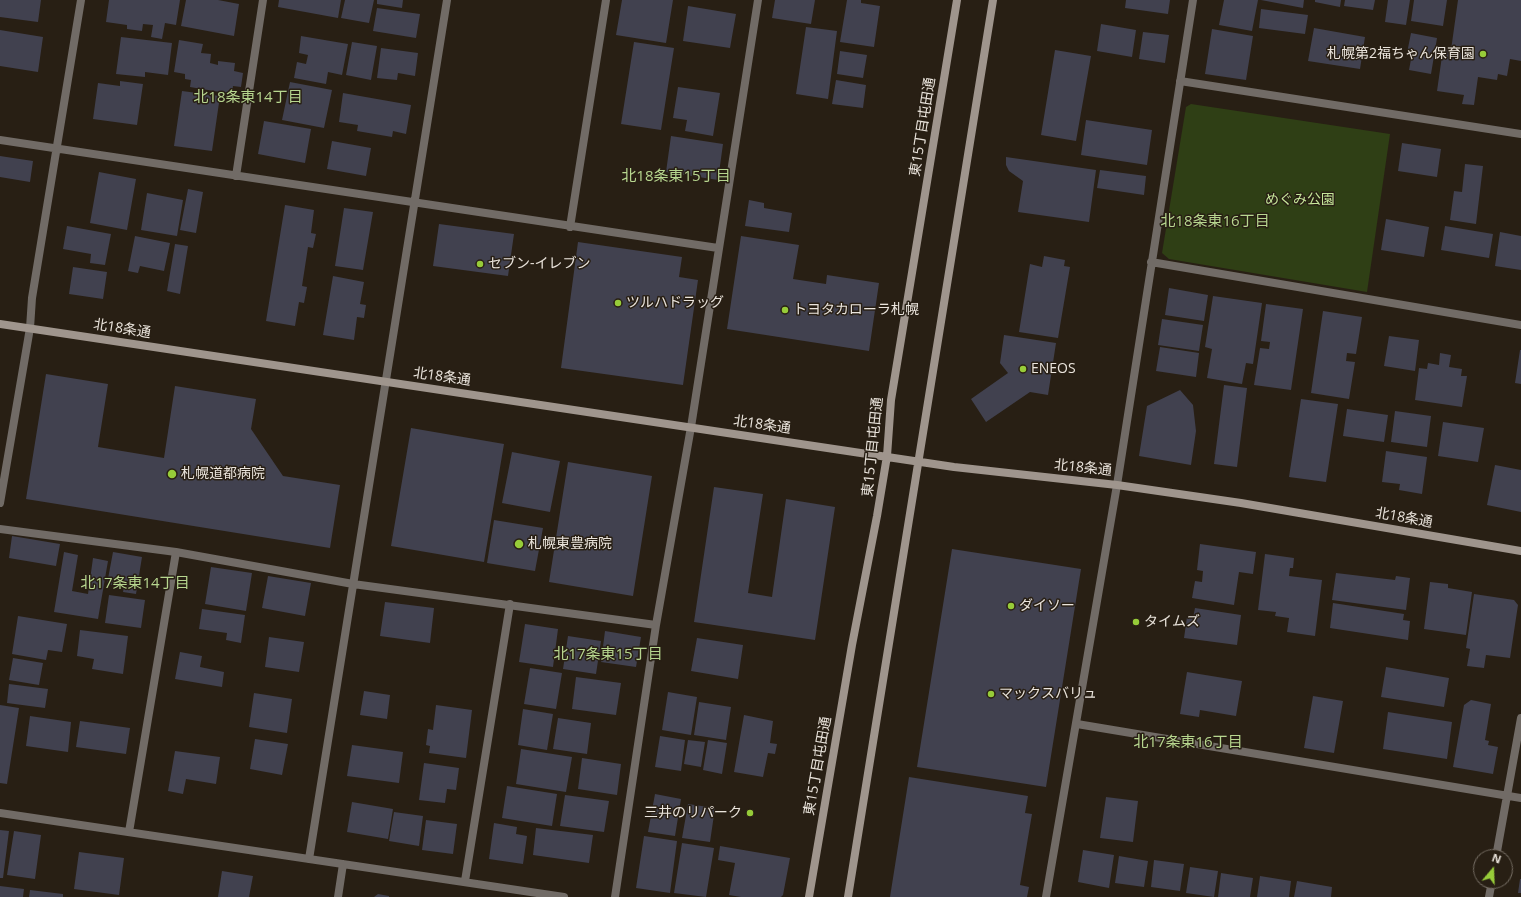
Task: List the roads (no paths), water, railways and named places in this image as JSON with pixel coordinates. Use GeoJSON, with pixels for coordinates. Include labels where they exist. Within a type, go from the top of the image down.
{"type":"FeatureCollection","features":[{"type":"Feature","properties":{"kind":"street"},"geometry":{"type":"LineString","coordinates":[[0,503],[30,328],[32,298],[81,0]]}},
{"type":"Feature","properties":{"kind":"street"},"geometry":{"type":"LineString","coordinates":[[236,176],[264,0]]}},
{"type":"Feature","properties":{"kind":"street"},"geometry":{"type":"LineString","coordinates":[[309,859],[387,382],[390,350],[447,0]]}},
{"type":"Feature","properties":{"kind":"street"},"geometry":{"type":"LineString","coordinates":[[570,227],[606,0]]}},
{"type":"Feature","properties":{"kind":"street"},"geometry":{"type":"LineString","coordinates":[[615,897],[656,625],[690,427],[758,0]]}},
{"type":"Feature","properties":{"kind":"street","name":"東15丁目屯田通"},"geometry":{"type":"LineString","coordinates":[[809,897],[852,645],[878,516],[887,456],[891,400],[957,0]]}},
{"type":"Feature","properties":{"kind":"street"},"geometry":{"type":"LineString","coordinates":[[848,897],[992,0]]}},
{"type":"Feature","properties":{"kind":"street"},"geometry":{"type":"LineString","coordinates":[[1046,897],[1117,485],[1193,0]]}},
{"type":"Feature","properties":{"kind":"street"},"geometry":{"type":"LineString","coordinates":[[1180,81],[1521,134]]}},
{"type":"Feature","properties":{"kind":"street"},"geometry":{"type":"LineString","coordinates":[[0,140],[570,227],[718,248]]}},
{"type":"Feature","properties":{"kind":"street"},"geometry":{"type":"LineString","coordinates":[[1152,262],[1521,325]]}},
{"type":"Feature","properties":{"kind":"street","name":"北18条通"},"geometry":{"type":"LineString","coordinates":[[0,324],[919,461],[1117,485],[1241,502],[1521,551]]}},
{"type":"Feature","properties":{"kind":"street"},"geometry":{"type":"LineString","coordinates":[[0,529],[176,552],[353,584],[510,604],[656,625]]}},
{"type":"Feature","properties":{"kind":"street"},"geometry":{"type":"LineString","coordinates":[[129,832],[176,552]]}},
{"type":"Feature","properties":{"kind":"street"},"geometry":{"type":"LineString","coordinates":[[465,881],[510,604]]}},
{"type":"Feature","properties":{"kind":"street"},"geometry":{"type":"LineString","coordinates":[[1498,849],[1521,718]]}},
{"type":"Feature","properties":{"kind":"street"},"geometry":{"type":"LineString","coordinates":[[1077,724],[1521,798]]}},
{"type":"Feature","properties":{"kind":"street"},"geometry":{"type":"LineString","coordinates":[[0,813],[465,881],[564,897]]}},
{"type":"Feature","properties":{"kind":"street"},"geometry":{"type":"LineString","coordinates":[[338,897],[343,864]]}},
{"type":"Feature","properties":{"kind":"place","name":"札幌第2福ちゃん保育園"},"geometry":{"type":"Point","coordinates":[1483,54]}},
{"type":"Feature","properties":{"kind":"place","name":"セブン-イレブン"},"geometry":{"type":"Point","coordinates":[480,264]}},
{"type":"Feature","properties":{"kind":"place","name":"ツルハドラッグ"},"geometry":{"type":"Point","coordinates":[618,303]}},
{"type":"Feature","properties":{"kind":"place","name":"トヨタカローラ札幌"},"geometry":{"type":"Point","coordinates":[785,310]}},
{"type":"Feature","properties":{"kind":"place","name":"ENEOS"},"geometry":{"type":"Point","coordinates":[1023,369]}},
{"type":"Feature","properties":{"kind":"place","name":"札幌道都病院"},"geometry":{"type":"Point","coordinates":[172,474]}},
{"type":"Feature","properties":{"kind":"place","name":"札幌東豊病院"},"geometry":{"type":"Point","coordinates":[519,544]}},
{"type":"Feature","properties":{"kind":"place","name":"ダイソー"},"geometry":{"type":"Point","coordinates":[1011,606]}},
{"type":"Feature","properties":{"kind":"place","name":"タイムズ"},"geometry":{"type":"Point","coordinates":[1136,622]}},
{"type":"Feature","properties":{"kind":"place","name":"マックスバリュ"},"geometry":{"type":"Point","coordinates":[991,694]}},
{"type":"Feature","properties":{"kind":"place","name":"三井のリパーク"},"geometry":{"type":"Point","coordinates":[750,813]}},
{"type":"Feature","properties":{"kind":"district","name":"北18条東14丁目"},"geometry":{"type":"Point","coordinates":[248,98]}},
{"type":"Feature","properties":{"kind":"district","name":"北18条東15丁目"},"geometry":{"type":"Point","coordinates":[676,177]}},
{"type":"Feature","properties":{"kind":"district","name":"北18条東16丁目"},"geometry":{"type":"Point","coordinates":[1215,222]}},
{"type":"Feature","properties":{"kind":"district","name":"北17条東14丁目"},"geometry":{"type":"Point","coordinates":[135,584]}},
{"type":"Feature","properties":{"kind":"district","name":"北17条東15丁目"},"geometry":{"type":"Point","coordinates":[608,655]}},
{"type":"Feature","properties":{"kind":"district","name":"北17条東16丁目"},"geometry":{"type":"Point","coordinates":[1188,743]}},
{"type":"Feature","properties":{"kind":"park label","name":"めぐみ公園"},"geometry":{"type":"Point","coordinates":[1300,200]}}]}
